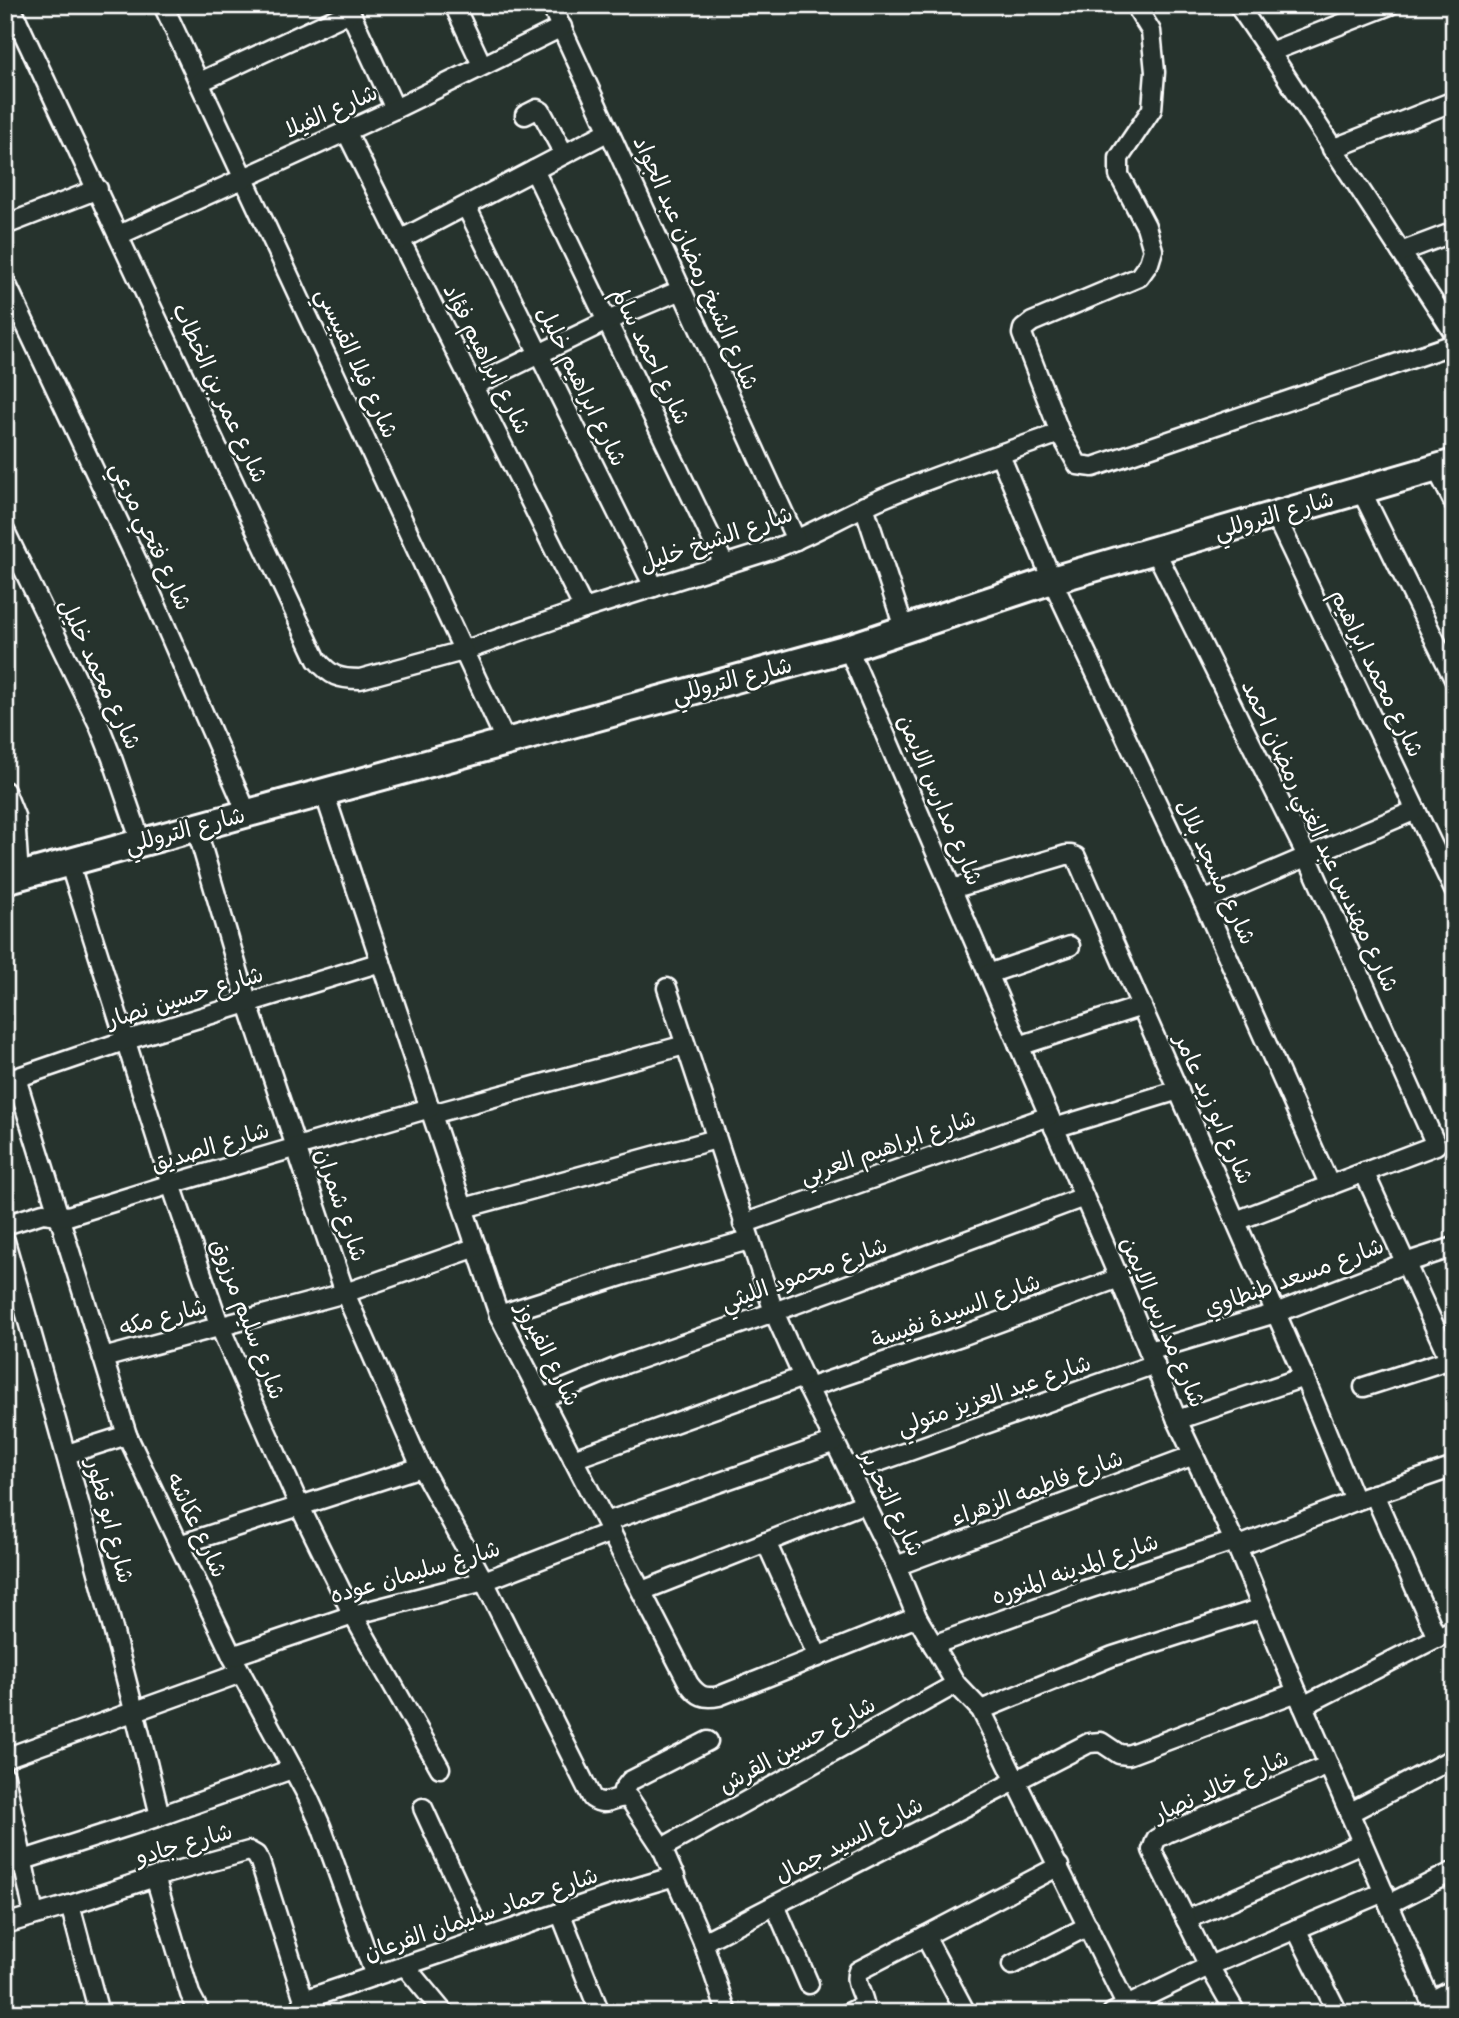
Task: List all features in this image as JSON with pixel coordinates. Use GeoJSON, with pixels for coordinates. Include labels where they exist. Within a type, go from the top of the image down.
{"type":"FeatureCollection","features":[{"type":"Feature","properties":{"kind":"street","name":"شارع عمر بن الخطاب"},"geometry":{"type":"LineString","coordinates":[[10,5],[317,660],[328,672],[343,679],[360,679],[463,651]]}},
{"type":"Feature","properties":{"kind":"street","name":"شارع فيلا القبيسي"},"geometry":{"type":"LineString","coordinates":[[163,5],[506,742]]}},
{"type":"Feature","properties":{"kind":"street"},"geometry":{"type":"LineString","coordinates":[[454,5],[482,65]]}},
{"type":"Feature","properties":{"kind":"street","name":"شارع الشيخ رمضان عبد الجواد"},"geometry":{"type":"LineString","coordinates":[[551,5],[796,540]]}},
{"type":"Feature","properties":{"kind":"street"},"geometry":{"type":"LineString","coordinates":[[1135,5],[1151,31],[1155,72],[1152,109],[1119,158],[1119,175],[1146,226],[1153,250],[1149,263],[1139,277],[1032,322],[1021,334],[1060,433],[1078,465],[1093,467],[1454,344]]}},
{"type":"Feature","properties":{"kind":"street"},"geometry":{"type":"LineString","coordinates":[[1238,5],[1454,333]]}},
{"type":"Feature","properties":{"kind":"street"},"geometry":{"type":"LineString","coordinates":[[1270,52],[1390,5]]}},
{"type":"Feature","properties":{"kind":"street"},"geometry":{"type":"LineString","coordinates":[[200,82],[348,8],[395,109]]}},
{"type":"Feature","properties":{"kind":"street","name":"شارع الفيلا"},"geometry":{"type":"LineString","coordinates":[[119,235],[395,109],[562,27]]}},
{"type":"Feature","properties":{"kind":"street"},"geometry":{"type":"LineString","coordinates":[[1332,149],[1454,101]]}},
{"type":"Feature","properties":{"kind":"street"},"geometry":{"type":"LineString","coordinates":[[525,115],[537,109],[541,111],[564,154]]}},
{"type":"Feature","properties":{"kind":"street","name":"شارع ابراهيم فؤاد"},"geometry":{"type":"LineString","coordinates":[[346,131],[584,609]]}},
{"type":"Feature","properties":{"kind":"street"},"geometry":{"type":"LineString","coordinates":[[400,240],[609,131]]}},
{"type":"Feature","properties":{"kind":"street","name":"شارع احمد سالم"},"geometry":{"type":"LineString","coordinates":[[534,170],[724,564]]}},
{"type":"Feature","properties":{"kind":"street"},"geometry":{"type":"LineString","coordinates":[[5,225],[98,189]]}},
{"type":"Feature","properties":{"kind":"street","name":"شارع ابراهيم خليل"},"geometry":{"type":"LineString","coordinates":[[466,206],[654,587]]}},
{"type":"Feature","properties":{"kind":"street"},"geometry":{"type":"LineString","coordinates":[[1401,252],[1454,232]]}},
{"type":"Feature","properties":{"kind":"street","name":"شارع فتحي مرعي"},"geometry":{"type":"LineString","coordinates":[[5,281],[138,564],[247,813]]}},
{"type":"Feature","properties":{"kind":"street"},"geometry":{"type":"LineString","coordinates":[[473,386],[607,321],[681,290]]}},
{"type":"Feature","properties":{"kind":"street","name":"شارع الشيخ خليل"},"geometry":{"type":"LineString","coordinates":[[463,651],[796,540],[864,506],[1060,433]]}},
{"type":"Feature","properties":{"kind":"street","name":"شارع مسجد بلال"},"geometry":{"type":"LineString","coordinates":[[1000,455],[1052,580],[1203,901],[1330,1186]]}},
{"type":"Feature","properties":{"kind":"street"},"geometry":{"type":"LineString","coordinates":[[1445,465],[1454,503]]}},
{"type":"Feature","properties":{"kind":"street","name":"شارع التروللي"},"geometry":{"type":"LineString","coordinates":[[12,878],[848,648],[1052,580],[1445,465]]}},
{"type":"Feature","properties":{"kind":"street"},"geometry":{"type":"LineString","coordinates":[[1362,489],[1454,679]]}},
{"type":"Feature","properties":{"kind":"street"},"geometry":{"type":"LineString","coordinates":[[864,506],[904,628]]}},
{"type":"Feature","properties":{"kind":"street","name":"شارع محمد ابراهيم"},"geometry":{"type":"LineString","coordinates":[[1275,515],[1454,890]]}},
{"type":"Feature","properties":{"kind":"street","name":"شارع محمد خليل"},"geometry":{"type":"LineString","coordinates":[[5,531],[99,725],[141,842]]}},
{"type":"Feature","properties":{"kind":"street","name":"شارع مهندس عبد الغني رمضان احمد"},"geometry":{"type":"LineString","coordinates":[[1155,550],[1307,856],[1436,1145],[1364,1172]]}},
{"type":"Feature","properties":{"kind":"street","name":"شارع مدارس الايمن"},"geometry":{"type":"LineString","coordinates":[[848,648],[1119,1278],[1177,1420],[1236,1544],[1433,2007]]}},
{"type":"Feature","properties":{"kind":"street"},"geometry":{"type":"LineString","coordinates":[[5,791],[15,817],[12,878]]}},
{"type":"Feature","properties":{"kind":"street","name":"شارع الفيروز"},"geometry":{"type":"LineString","coordinates":[[324,792],[499,1315],[696,1694],[707,1698],[719,1696],[917,1617]]}},
{"type":"Feature","properties":{"kind":"street"},"geometry":{"type":"LineString","coordinates":[[1203,901],[1416,810]]}},
{"type":"Feature","properties":{"kind":"street","name":"شارع شمران"},"geometry":{"type":"LineString","coordinates":[[196,827],[248,1004],[345,1293],[421,1467],[484,1581],[592,1798],[607,1803],[622,1796]]}},
{"type":"Feature","properties":{"kind":"street","name":"شارع ابو زيد عامر"},"geometry":{"type":"LineString","coordinates":[[951,889],[1066,855],[1076,857],[1304,1377],[1355,1501]]}},
{"type":"Feature","properties":{"kind":"street","name":"شارع سليم مرزوق"},"geometry":{"type":"LineString","coordinates":[[69,862],[171,1184],[220,1326],[300,1507],[354,1615],[440,1768]]}},
{"type":"Feature","properties":{"kind":"street"},"geometry":{"type":"LineString","coordinates":[[988,974],[1070,946]]}},
{"type":"Feature","properties":{"kind":"street","name":"شارع حسين نصار"},"geometry":{"type":"LineString","coordinates":[[11,1080],[127,1040],[381,962]]}},
{"type":"Feature","properties":{"kind":"street","name":"شارع التحرير"},"geometry":{"type":"LineString","coordinates":[[667,988],[774,1312],[896,1566],[917,1617],[957,1684],[981,1710],[1088,1926],[1123,2010]]}},
{"type":"Feature","properties":{"kind":"street"},"geometry":{"type":"LineString","coordinates":[[1019,1046],[1142,1006]]}},
{"type":"Feature","properties":{"kind":"street","name":"شارع الصديق"},"geometry":{"type":"LineString","coordinates":[[5,1225],[43,1213],[68,1216],[296,1147],[685,1045]]}},
{"type":"Feature","properties":{"kind":"street","name":"شارع عكاشه"},"geometry":{"type":"LineString","coordinates":[[11,1080],[60,1216],[127,1435],[232,1656],[308,1797],[375,1976]]}},
{"type":"Feature","properties":{"kind":"street","name":"شارع ابراهيم العربي"},"geometry":{"type":"LineString","coordinates":[[499,1315],[628,1274],[1052,1122],[1179,1090]]}},
{"type":"Feature","properties":{"kind":"street"},"geometry":{"type":"LineString","coordinates":[[464,1208],[716,1139]]}},
{"type":"Feature","properties":{"kind":"street"},"geometry":{"type":"LineString","coordinates":[[1236,1221],[1364,1172],[1452,1362],[1364,1387]]}},
{"type":"Feature","properties":{"kind":"street","name":"شارع محمود الليثي"},"geometry":{"type":"LineString","coordinates":[[542,1398],[625,1364],[1084,1197]]}},
{"type":"Feature","properties":{"kind":"street","name":"شارع ابو قطور"},"geometry":{"type":"LineString","coordinates":[[5,1241],[67,1454],[160,1815]]}},
{"type":"Feature","properties":{"kind":"street","name":"شارع مكه"},"geometry":{"type":"LineString","coordinates":[[103,1358],[345,1293],[477,1247]]}},
{"type":"Feature","properties":{"kind":"street","name":"شارع مسعد طنطاوي"},"geometry":{"type":"LineString","coordinates":[[1152,1358],[1454,1247]]}},
{"type":"Feature","properties":{"kind":"street","name":"شارع السيدة نفيسة"},"geometry":{"type":"LineString","coordinates":[[573,1459],[964,1335],[1119,1278]]}},
{"type":"Feature","properties":{"kind":"street","name":"شارع عبد العزيز متولي"},"geometry":{"type":"LineString","coordinates":[[850,1472],[1152,1358]]}},
{"type":"Feature","properties":{"kind":"street"},"geometry":{"type":"LineString","coordinates":[[1177,1420],[1304,1377]]}},
{"type":"Feature","properties":{"kind":"street"},"geometry":{"type":"LineString","coordinates":[[67,1454],[127,1435]]}},
{"type":"Feature","properties":{"kind":"street","name":"شارع سليمان عوده"},"geometry":{"type":"LineString","coordinates":[[232,1656],[354,1615],[484,1581],[609,1527],[835,1442]]}},
{"type":"Feature","properties":{"kind":"street","name":"شارع فاطمه الزهراء"},"geometry":{"type":"LineString","coordinates":[[896,1566],[1194,1455]]}},
{"type":"Feature","properties":{"kind":"street"},"geometry":{"type":"LineString","coordinates":[[179,1545],[421,1467]]}},
{"type":"Feature","properties":{"kind":"street","name":"شارع المدينه المنوره"},"geometry":{"type":"LineString","coordinates":[[933,1645],[1082,1591],[1236,1544],[1454,1467]]}},
{"type":"Feature","properties":{"kind":"street"},"geometry":{"type":"LineString","coordinates":[[1374,1494],[1437,1638]]}},
{"type":"Feature","properties":{"kind":"street"},"geometry":{"type":"LineString","coordinates":[[642,1591],[865,1503]]}},
{"type":"Feature","properties":{"kind":"street"},"geometry":{"type":"LineString","coordinates":[[766,1542],[818,1657]]}},
{"type":"Feature","properties":{"kind":"street"},"geometry":{"type":"LineString","coordinates":[[981,1710],[1113,1656],[1262,1608]]}},
{"type":"Feature","properties":{"kind":"street"},"geometry":{"type":"LineString","coordinates":[[1300,1699],[1454,1629]]}},
{"type":"Feature","properties":{"kind":"street"},"geometry":{"type":"LineString","coordinates":[[5,1758],[241,1673]]}},
{"type":"Feature","properties":{"kind":"street","name":"شارع حسين القرش"},"geometry":{"type":"LineString","coordinates":[[662,1848],[957,1684]]}},
{"type":"Feature","properties":{"kind":"street","name":"شارع السيد جمال"},"geometry":{"type":"LineString","coordinates":[[703,1942],[1095,1741],[1106,1744],[1119,1754],[1138,1753],[1300,1699]]}},
{"type":"Feature","properties":{"kind":"street"},"geometry":{"type":"LineString","coordinates":[[708,1741],[630,1781],[622,1796],[629,1798],[634,1804],[662,1848],[703,1942],[727,2013]]}},
{"type":"Feature","properties":{"kind":"street"},"geometry":{"type":"LineString","coordinates":[[1349,1813],[1454,1758]]}},
{"type":"Feature","properties":{"kind":"street","name":"شارع خالد نصار"},"geometry":{"type":"LineString","coordinates":[[1236,2013],[1209,1966],[1152,1850],[1156,1839],[1329,1765]]}},
{"type":"Feature","properties":{"kind":"street"},"geometry":{"type":"LineString","coordinates":[[5,1866],[292,1769]]}},
{"type":"Feature","properties":{"kind":"street"},"geometry":{"type":"LineString","coordinates":[[5,1776],[34,1915]]}},
{"type":"Feature","properties":{"kind":"street"},"geometry":{"type":"LineString","coordinates":[[423,1808],[483,1939]]}},
{"type":"Feature","properties":{"kind":"street"},"geometry":{"type":"LineString","coordinates":[[1186,1920],[1362,1843]]}},
{"type":"Feature","properties":{"kind":"street","name":"شارع جادو"},"geometry":{"type":"LineString","coordinates":[[5,1924],[249,1851],[256,1855],[307,2007]]}},
{"type":"Feature","properties":{"kind":"street"},"geometry":{"type":"LineString","coordinates":[[848,2013],[862,2007],[864,2003],[856,1982],[858,1971],[1059,1866]]}},
{"type":"Feature","properties":{"kind":"street"},"geometry":{"type":"LineString","coordinates":[[1123,2010],[1209,1966],[1296,1929],[1454,1871]]}},
{"type":"Feature","properties":{"kind":"street","name":"شارع حماد سليمان الفرعان"},"geometry":{"type":"LineString","coordinates":[[307,2007],[375,1976],[560,1912],[675,1876]]}},
{"type":"Feature","properties":{"kind":"street"},"geometry":{"type":"LineString","coordinates":[[155,1877],[190,1994],[200,2013]]}},
{"type":"Feature","properties":{"kind":"street"},"geometry":{"type":"LineString","coordinates":[[70,1905],[99,2013]]}},
{"type":"Feature","properties":{"kind":"street"},"geometry":{"type":"LineString","coordinates":[[775,1905],[810,1984]]}},
{"type":"Feature","properties":{"kind":"street"},"geometry":{"type":"LineString","coordinates":[[560,1912],[600,2013]]}},
{"type":"Feature","properties":{"kind":"street"},"geometry":{"type":"LineString","coordinates":[[1012,1965],[1088,1926]]}},
{"type":"Feature","properties":{"kind":"street"},"geometry":{"type":"LineString","coordinates":[[1296,1929],[1338,2013]]}},
{"type":"Feature","properties":{"kind":"street"},"geometry":{"type":"LineString","coordinates":[[926,1936],[966,2013]]}},
{"type":"Feature","properties":{"kind":"street"},"geometry":{"type":"LineString","coordinates":[[405,1966],[444,2013]]}},
{"type":"Feature","properties":{"kind":"street"},"geometry":{"type":"LineString","coordinates":[[1433,2007],[1454,1989]]}}]}
